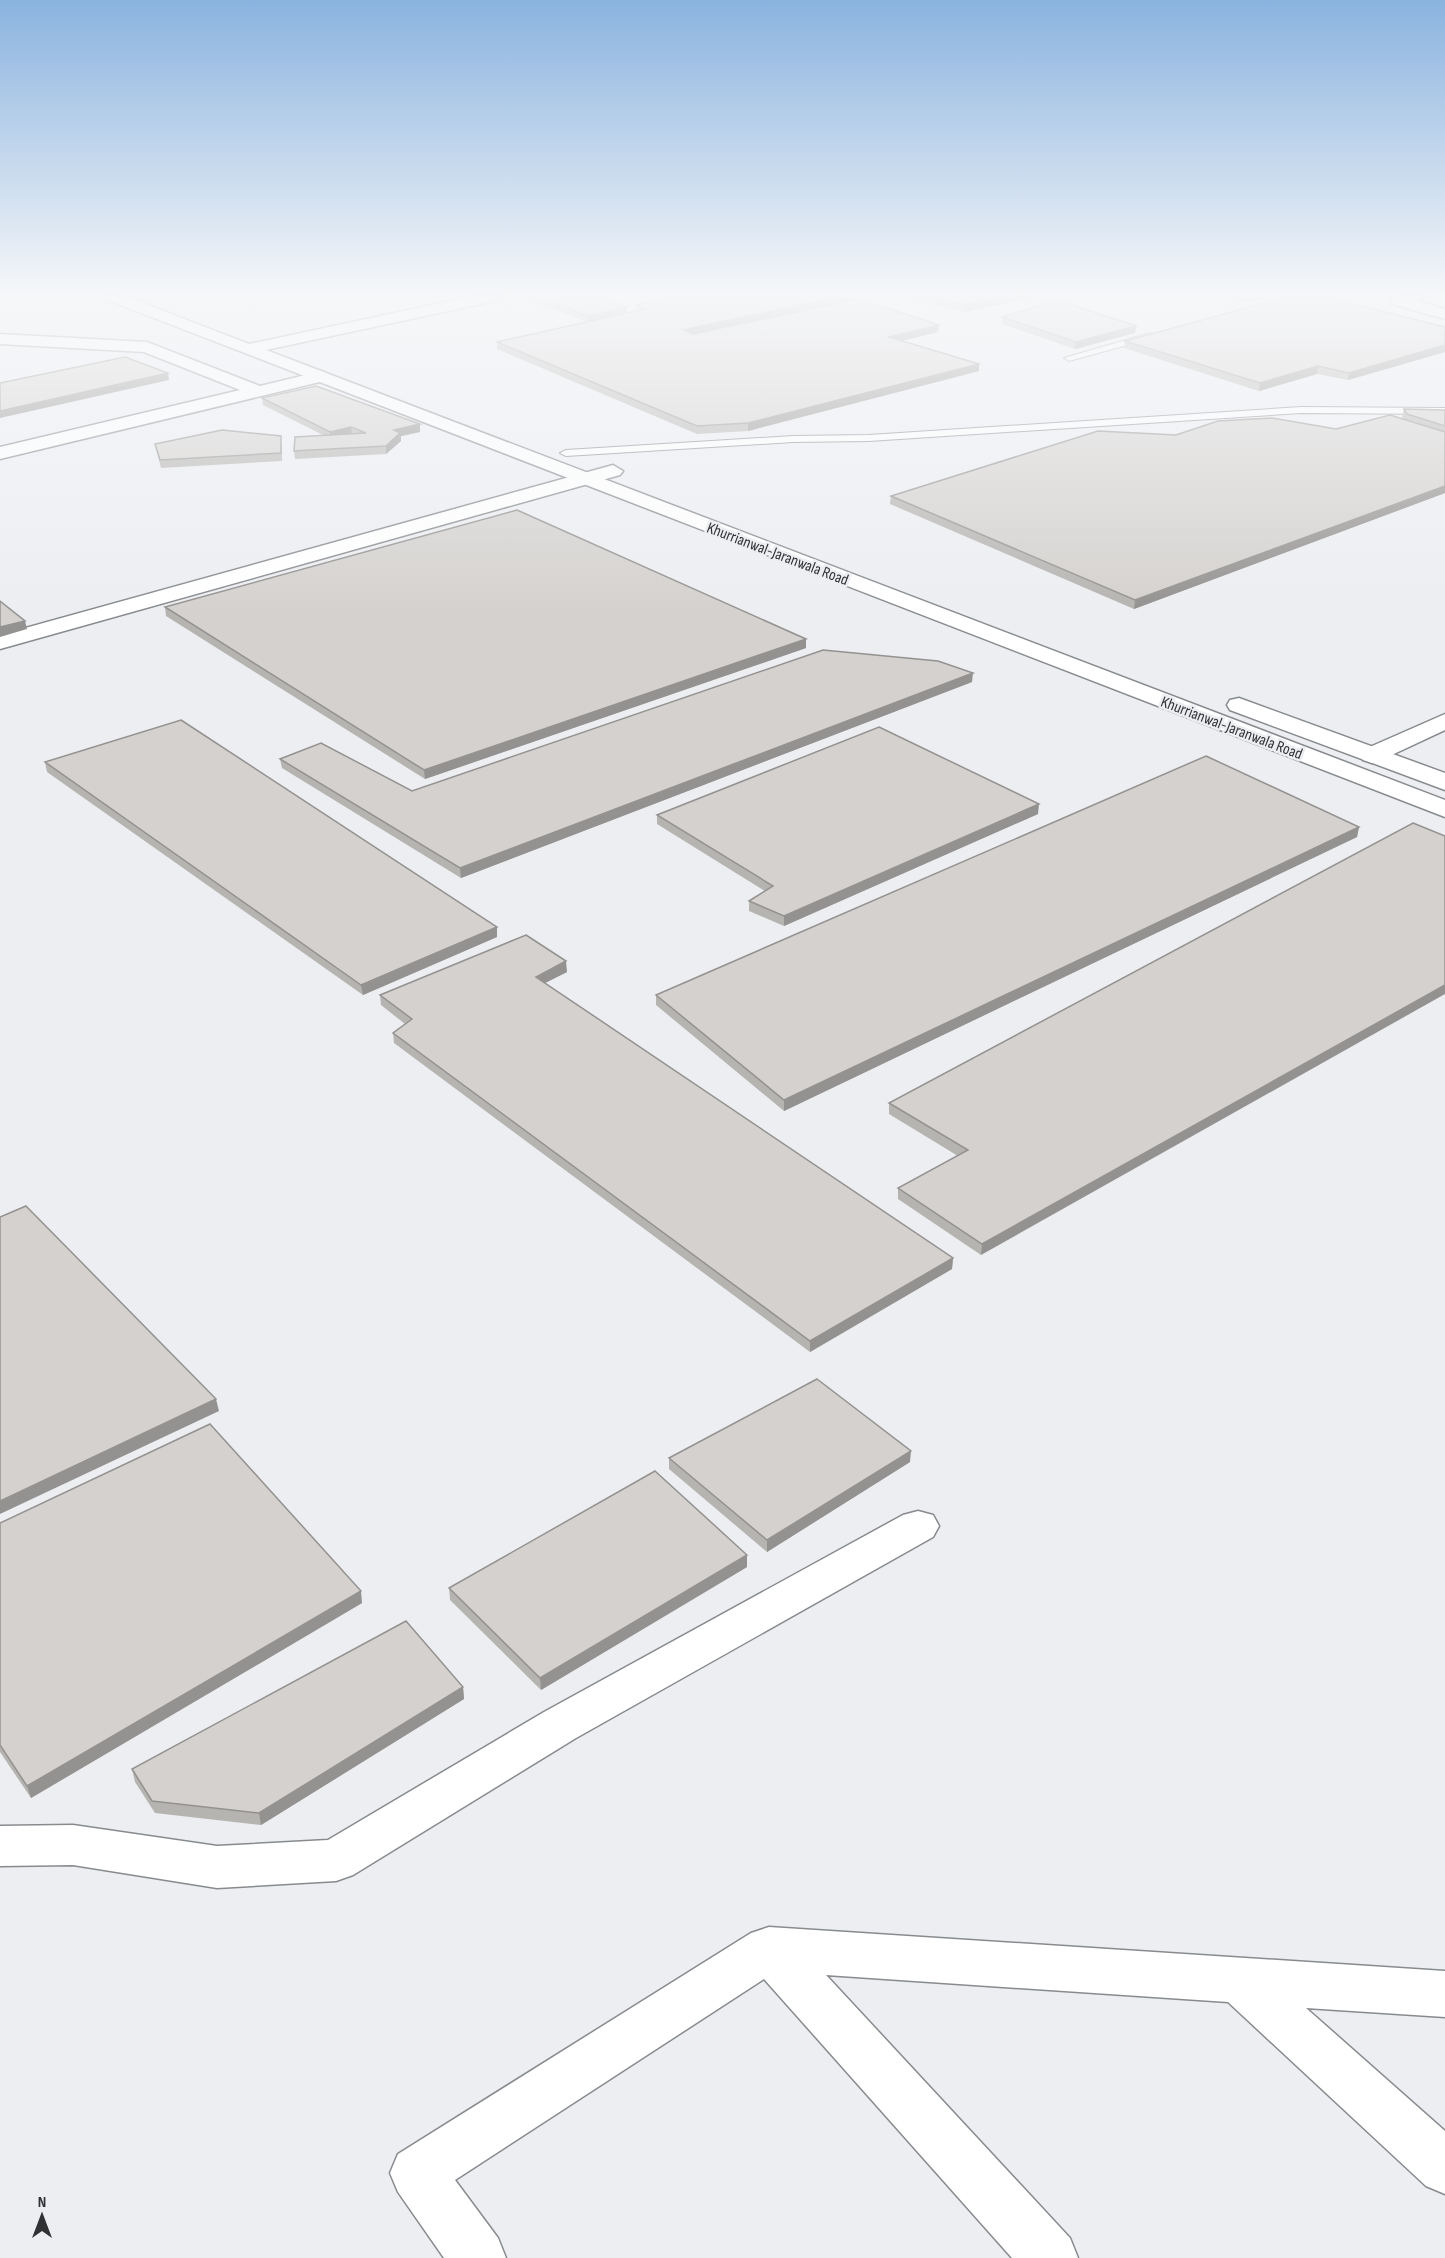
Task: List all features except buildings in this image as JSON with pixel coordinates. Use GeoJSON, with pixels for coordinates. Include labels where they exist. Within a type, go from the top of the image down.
{"type":"FeatureCollection","features":[{"type":"Feature","properties":{"kind":"main road"},"geometry":{"type":"LineString","coordinates":[[0,453],[220,401]]}},
{"type":"Feature","properties":{"kind":"main road","name":"Khurrianwal-Jaranwala Road"},"geometry":{"type":"LineString","coordinates":[[387,401],[1445,809]]}},
{"type":"Feature","properties":{"kind":"main road","name":"Khurrianwal-Jaranwala Road"},"geometry":{"type":"LineString","coordinates":[[425,401],[870,567]]}},
{"type":"Feature","properties":{"kind":"main road"},"geometry":{"type":"LineString","coordinates":[[0,642],[613,471]]}},
{"type":"Feature","properties":{"kind":"main road","name":"Khurrianwal-Jaranwala Road"},"geometry":{"type":"LineString","coordinates":[[1215,697],[1445,782]]}},
{"type":"Feature","properties":{"kind":"main road"},"geometry":{"type":"LineString","coordinates":[[1372,755],[1445,721]]}},
{"type":"Feature","properties":{"kind":"main road"},"geometry":{"type":"LineString","coordinates":[[0,1846],[73,1845],[218,1867],[336,1860],[560,1725],[918,1526]]}},
{"type":"Feature","properties":{"kind":"main road"},"geometry":{"type":"LineString","coordinates":[[769,1949],[1050,2258]]}},
{"type":"Feature","properties":{"kind":"main road"},"geometry":{"type":"LineString","coordinates":[[478,2258],[417,2173],[769,1949],[1445,1994]]}},
{"type":"Feature","properties":{"kind":"main road"},"geometry":{"type":"LineString","coordinates":[[1240,1981],[1445,2167]]}},
{"type":"Feature","properties":{"kind":"lane"},"geometry":{"type":"LineString","coordinates":[[566,453],[793,439],[869,438],[1301,410],[1445,411]]}}]}
